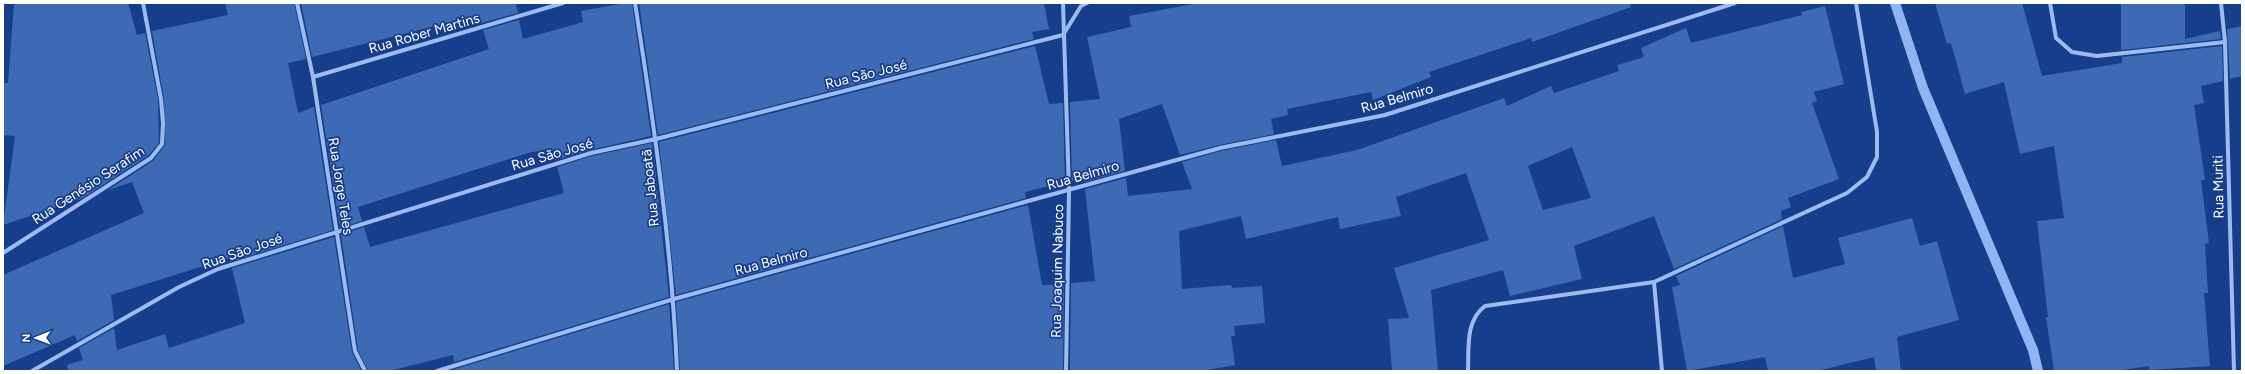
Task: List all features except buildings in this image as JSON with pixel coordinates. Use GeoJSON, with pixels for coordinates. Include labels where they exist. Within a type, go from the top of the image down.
{"type":"FeatureCollection","features":[{"type":"Feature","properties":{"kind":"street","name":"Rua Genésio Serafim"},"geometry":{"type":"LineString","coordinates":[[3,253],[151,158],[162,144],[161,98],[143,3]]}},
{"type":"Feature","properties":{"kind":"street","name":"Rua Jorge Teles"},"geometry":{"type":"LineString","coordinates":[[297,3],[313,77],[355,351],[365,371]]}},
{"type":"Feature","properties":{"kind":"street","name":"Rua Rober Martins"},"geometry":{"type":"LineString","coordinates":[[313,77],[563,3]]}},
{"type":"Feature","properties":{"kind":"street","name":"Rua Jaboatã"},"geometry":{"type":"LineString","coordinates":[[635,3],[656,139],[674,299],[678,371]]}},
{"type":"Feature","properties":{"kind":"street","name":"Rua Joaquim Nabuco"},"geometry":{"type":"LineString","coordinates":[[1063,3],[1069,191],[1066,371]]}},
{"type":"Feature","properties":{"kind":"street"},"geometry":{"type":"LineString","coordinates":[[1063,35],[1081,6],[1087,3]]}},
{"type":"Feature","properties":{"kind":"street","name":"Rua Belmiro"},"geometry":{"type":"LineString","coordinates":[[437,371],[674,299],[1220,148],[1385,115],[1735,3]]}},
{"type":"Feature","properties":{"kind":"street"},"geometry":{"type":"LineString","coordinates":[[1468,371],[1469,332],[1476,313],[1485,306],[1654,282],[1846,193],[1867,177],[1876,157],[1877,132],[1856,3]]}},
{"type":"Feature","properties":{"kind":"street"},"geometry":{"type":"LineString","coordinates":[[2050,3],[2056,38],[2072,52],[2097,56],[2225,42]]}},
{"type":"Feature","properties":{"kind":"street","name":"Rua Muriti"},"geometry":{"type":"LineString","coordinates":[[2221,3],[2225,42],[2234,371]]}},
{"type":"Feature","properties":{"kind":"street","name":"Rua São José"},"geometry":{"type":"LineString","coordinates":[[32,371],[179,287],[218,269],[591,153],[656,139],[1063,35]]}},
{"type":"Feature","properties":{"kind":"street"},"geometry":{"type":"LineString","coordinates":[[1654,282],[1662,371]]}},
{"type":"Feature","properties":{"kind":"waterway"},"geometry":{"type":"LineString","coordinates":[[1895,3],[1923,88],[2033,350],[2038,371]]}}]}
